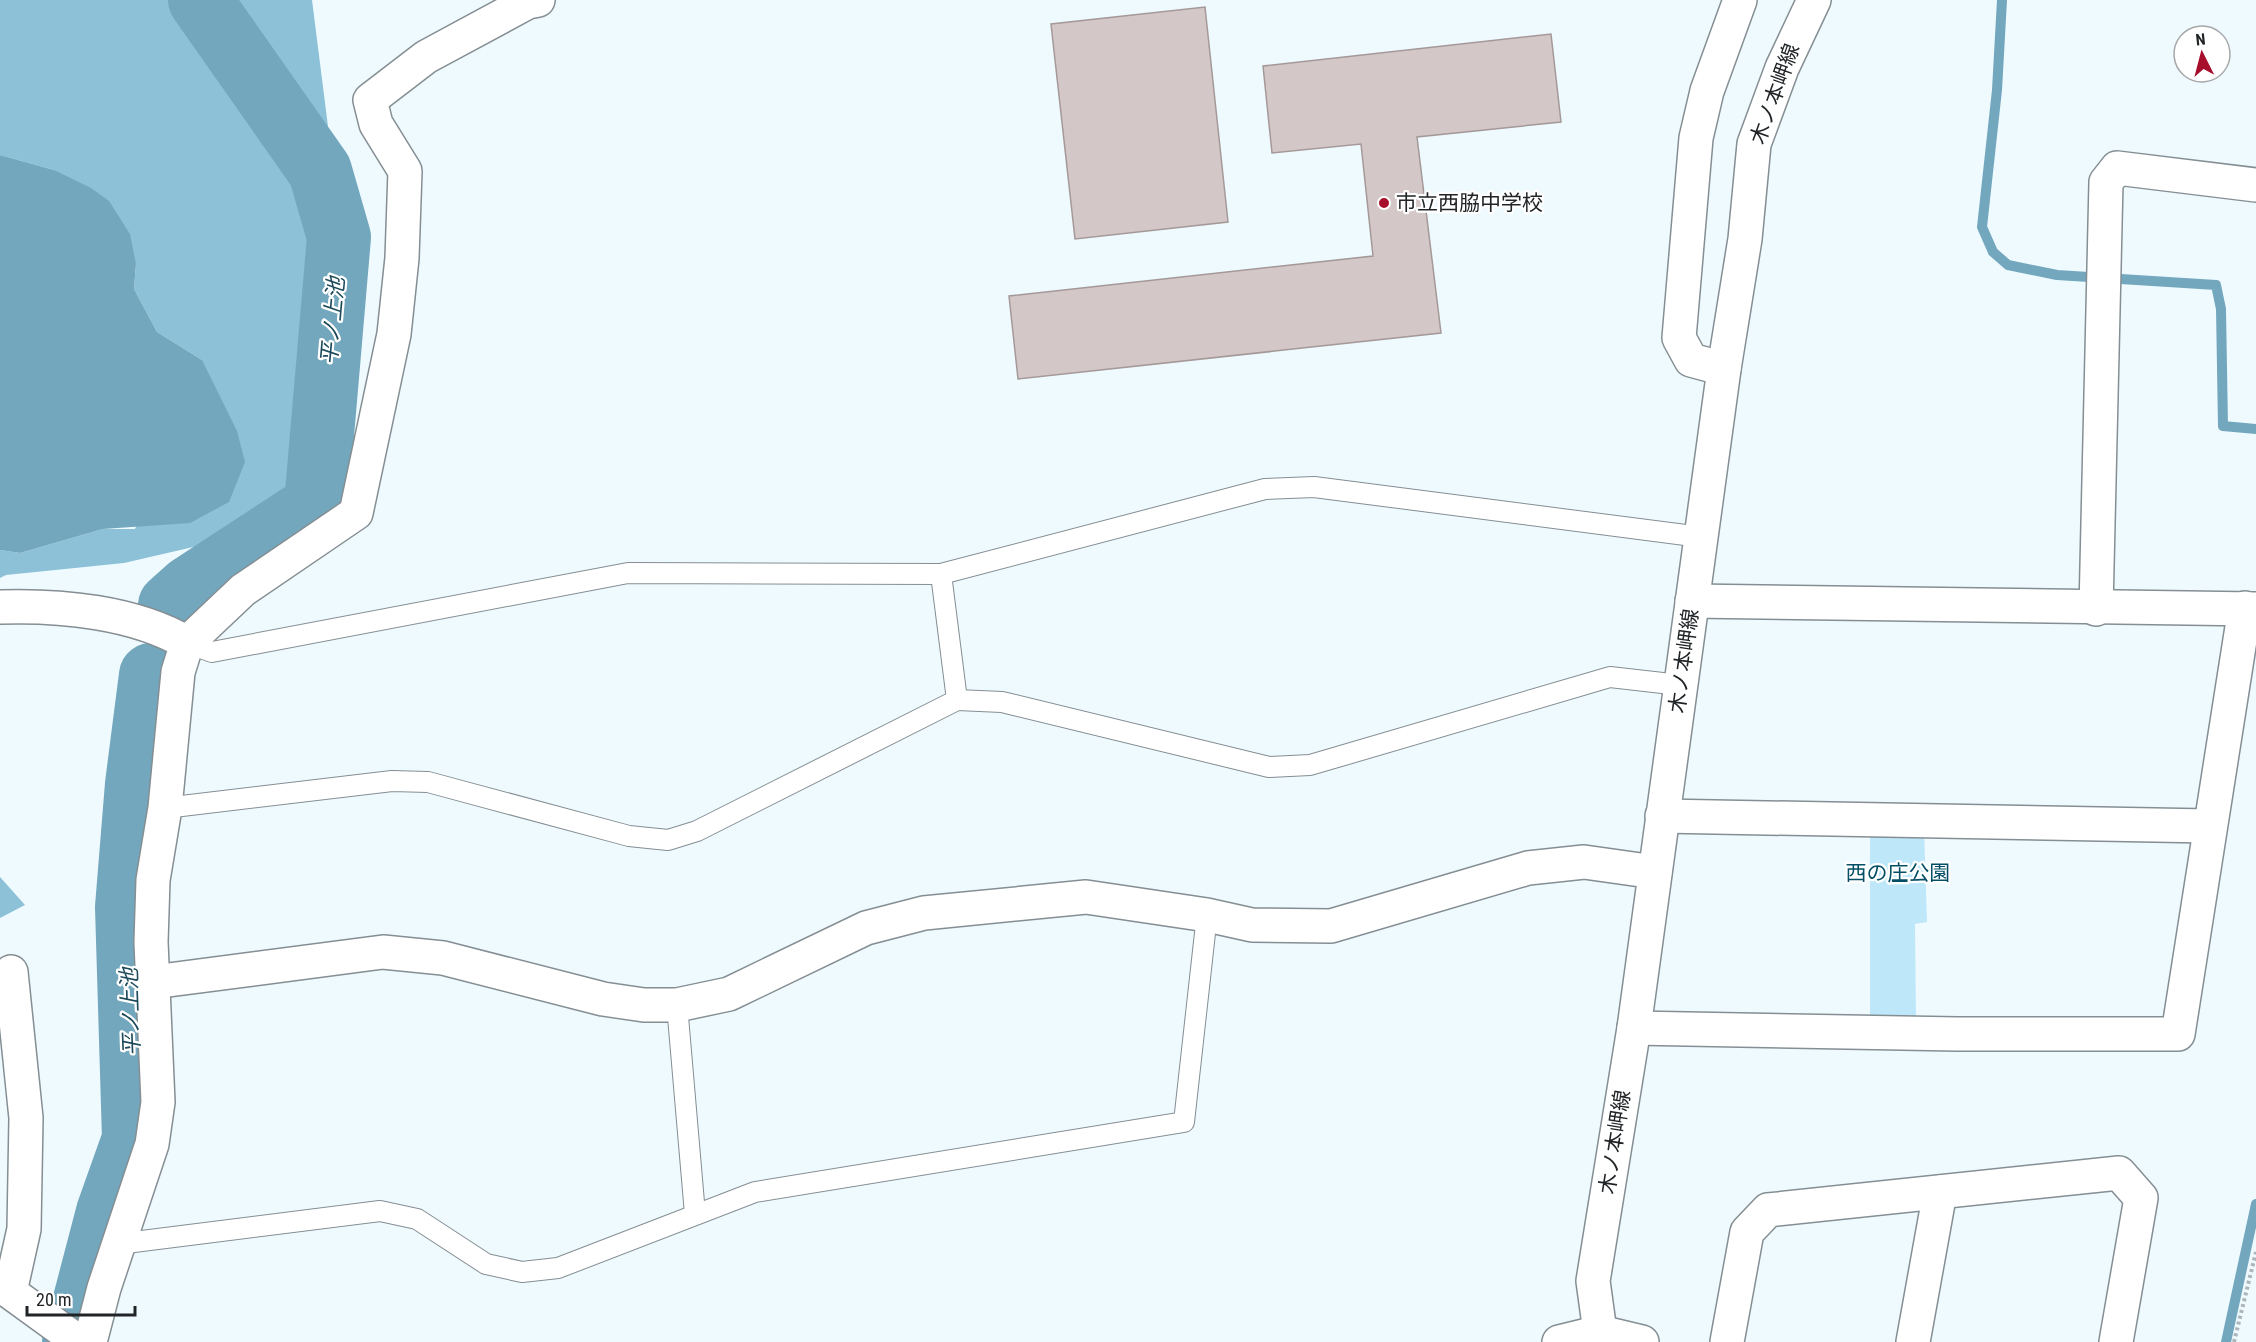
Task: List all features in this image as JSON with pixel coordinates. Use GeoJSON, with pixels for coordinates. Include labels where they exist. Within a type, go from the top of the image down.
{"type":"FeatureCollection","features":[{"type":"Feature","properties":{"kind":"street"},"geometry":{"type":"LineString","coordinates":[[90,1342],[118,1244],[152,1144],[158,1102],[151,942],[153,880],[165,808],[178,672],[187,643],[243,590],[356,513],[394,334],[402,258],[405,182],[405,171],[376,124],[370,100],[426,57],[528,2],[538,0]]}},
{"type":"Feature","properties":{"kind":"street"},"geometry":{"type":"LineString","coordinates":[[1724,369],[1690,360],[1679,338],[1696,138],[1707,91],[1740,0]]}},
{"type":"Feature","properties":{"kind":"street","name":"木ノ本岬線"},"geometry":{"type":"LineString","coordinates":[[1600,1332],[1593,1281],[1634,1028],[1724,369],[1745,239],[1754,144],[1782,68],[1814,0]]}},
{"type":"Feature","properties":{"kind":"street"},"geometry":{"type":"LineString","coordinates":[[2096,609],[2106,182],[2117,168],[2256,184]]}},
{"type":"Feature","properties":{"kind":"street"},"geometry":{"type":"LineString","coordinates":[[1634,1028],[1957,1034],[2178,1034],[2209,825],[2250,609],[2096,609],[1692,601]]}},
{"type":"Feature","properties":{"kind":"street"},"geometry":{"type":"LineString","coordinates":[[0,607],[42,606],[143,622],[167,631],[187,643]]}},
{"type":"Feature","properties":{"kind":"street"},"geometry":{"type":"LineString","coordinates":[[1662,816],[2209,825]]}},
{"type":"Feature","properties":{"kind":"street"},"geometry":{"type":"LineString","coordinates":[[153,982],[383,952],[443,958],[603,999],[644,1005],[677,1005],[729,994],[866,928],[924,913],[1086,897],[1207,915],[1252,925],[1331,926],[1528,868],[1584,862],[1655,872]]}},
{"type":"Feature","properties":{"kind":"street"},"geometry":{"type":"LineString","coordinates":[[11,972],[26,1118],[24,1229],[10,1295],[79,1342]]}},
{"type":"Feature","properties":{"kind":"street"},"geometry":{"type":"LineString","coordinates":[[1727,1342],[1747,1232],[1768,1210],[2119,1173],[2141,1198],[2116,1342]]}},
{"type":"Feature","properties":{"kind":"street"},"geometry":{"type":"LineString","coordinates":[[1913,1342],[1940,1192]]}},
{"type":"Feature","properties":{"kind":"street"},"geometry":{"type":"LineString","coordinates":[[1559,1342],[1600,1332],[1642,1342]]}},
{"type":"Feature","properties":{"kind":"lane"},"geometry":{"type":"LineString","coordinates":[[187,643],[212,652],[628,573],[941,574],[1265,489],[1314,487],[1701,537]]}},
{"type":"Feature","properties":{"kind":"lane"},"geometry":{"type":"LineString","coordinates":[[941,574],[957,700]]}},
{"type":"Feature","properties":{"kind":"lane"},"geometry":{"type":"LineString","coordinates":[[165,808],[392,781],[428,782],[629,836],[668,840],[697,831],[957,700],[1002,702],[1269,767],[1310,765],[1610,677],[1680,685]]}},
{"type":"Feature","properties":{"kind":"lane"},"geometry":{"type":"LineString","coordinates":[[118,1244],[380,1211],[417,1219],[486,1264],[522,1272],[558,1268],[755,1192],[1185,1122],[1207,915]]}},
{"type":"Feature","properties":{"kind":"lane"},"geometry":{"type":"LineString","coordinates":[[677,1005],[695,1214]]}},
{"type":"Feature","properties":{"kind":"path"},"geometry":{"type":"LineString","coordinates":[[2234,1342],[2256,1252]]}},
{"type":"Feature","properties":{"kind":"green space","name":"西の庄公園"},"geometry":{"type":"Polygon","coordinates":[[[1924,829],[1927,922],[1915,924],[1916,1022],[1870,1021],[1870,830],[1924,829]]]}},
{"type":"Feature","properties":{"kind":"shaded area"},"geometry":{"type":"Polygon","coordinates":[[[0,0],[312,0],[355,340],[297,523],[124,563],[6,575],[0,578],[0,550],[20,553],[103,529],[135,529],[202,360],[157,332],[134,289],[136,264],[54,170],[0,155],[0,0]]]}},
{"type":"Feature","properties":{"kind":"shaded area"},"geometry":{"type":"Polygon","coordinates":[[[0,155],[54,170],[91,188],[109,201],[130,234],[136,264],[134,289],[157,332],[202,360],[237,431],[245,462],[229,502],[190,523],[103,529],[20,553],[0,550],[0,155]]]}},
{"type":"Feature","properties":{"kind":"shaded area"},"geometry":{"type":"Polygon","coordinates":[[[0,877],[25,905],[0,918],[0,877]]]}},
{"type":"Feature","properties":{"kind":"building"},"geometry":{"type":"Polygon","coordinates":[[[1205,7],[1228,222],[1075,239],[1051,24],[1205,7]]]}},
{"type":"Feature","properties":{"kind":"building"},"geometry":{"type":"Polygon","coordinates":[[[1551,34],[1561,122],[1417,137],[1441,333],[1018,379],[1009,296],[1373,256],[1361,144],[1272,153],[1263,66],[1551,34]]]}},
{"type":"Feature","properties":{"kind":"waterway","name":"平ノ上池"},"geometry":{"type":"LineString","coordinates":[[170,605],[189,588],[316,505],[339,237],[320,171],[200,0]]}},
{"type":"Feature","properties":{"kind":"waterway"},"geometry":{"type":"LineString","coordinates":[[2002,0],[1997,90],[1982,227],[1993,252],[2008,265],[2057,275],[2216,285],[2221,309],[2223,426],[2256,429]]}},
{"type":"Feature","properties":{"kind":"waterway","name":"平ノ上池"},"geometry":{"type":"LineString","coordinates":[[74,1342],[108,1212],[134,1139],[127,907],[137,784],[151,675]]}},
{"type":"Feature","properties":{"kind":"waterway"},"geometry":{"type":"LineString","coordinates":[[2226,1342],[2256,1204]]}},
{"type":"Feature","properties":{"kind":"place","name":"市立西脇中学校"},"geometry":{"type":"Point","coordinates":[1384,203]}}]}
